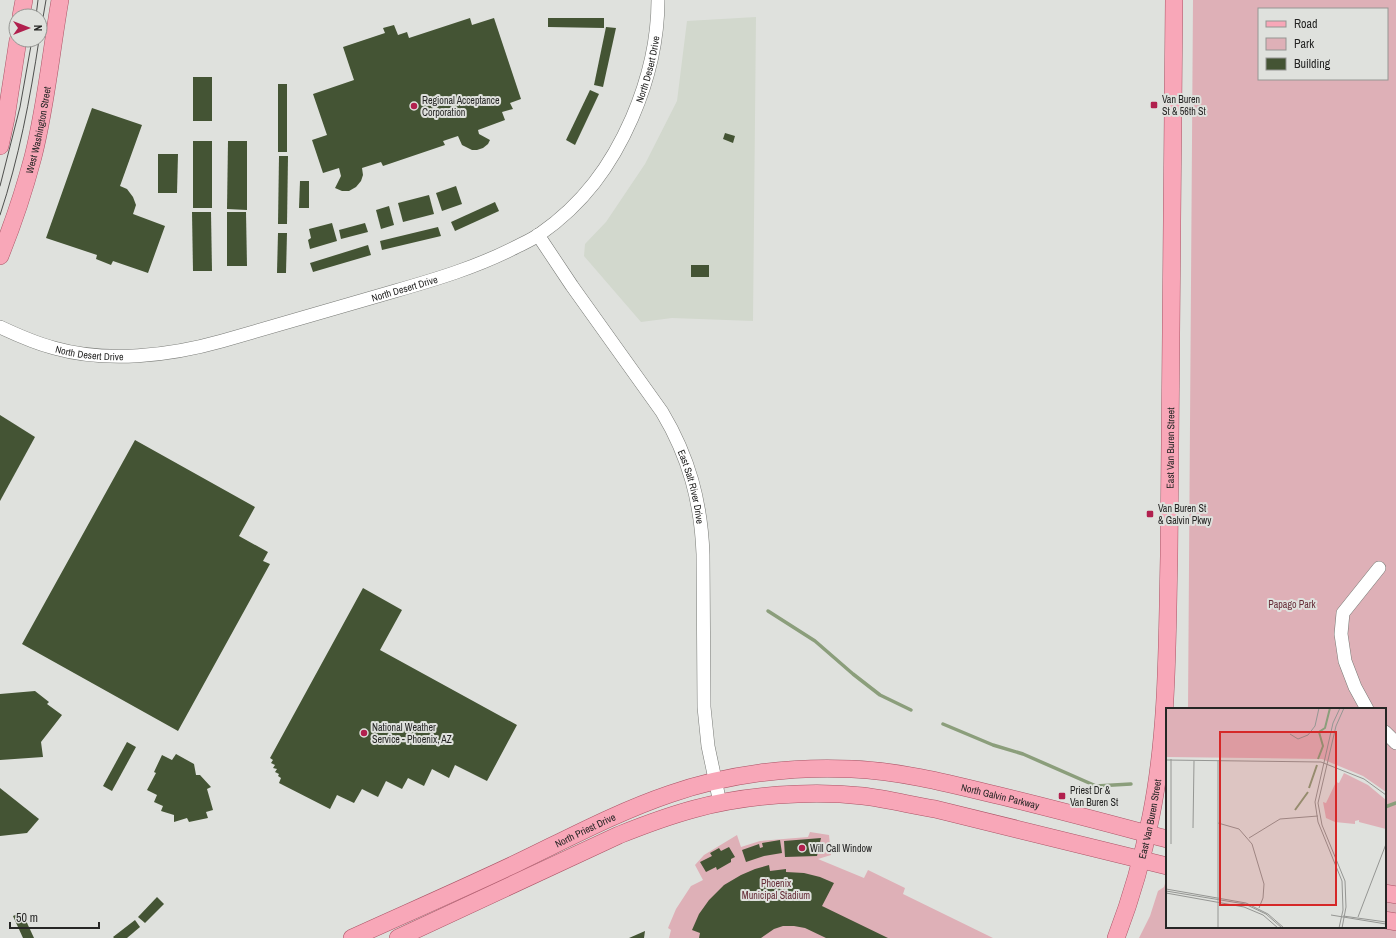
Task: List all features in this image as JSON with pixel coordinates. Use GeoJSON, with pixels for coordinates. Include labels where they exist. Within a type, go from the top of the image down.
{"type":"FeatureCollection","features":[{"type":"Feature","properties":{"kind":"main road","name":"West Washington Street"},"geometry":{"type":"LineString","coordinates":[[0,256],[16,215],[33,157],[42,114],[60,0]]}},
{"type":"Feature","properties":{"kind":"main road","name":"East Van Buren Street"},"geometry":{"type":"LineString","coordinates":[[1116,938],[1127,907],[1147,833],[1157,777],[1162,732],[1167,645],[1174,0]]}},
{"type":"Feature","properties":{"kind":"main road"},"geometry":{"type":"LineString","coordinates":[[0,146],[17,48]]}},
{"type":"Feature","properties":{"kind":"main road","name":"North Galvin Parkway"},"geometry":{"type":"LineString","coordinates":[[832,768],[870,770],[918,776],[1166,838]]}},
{"type":"Feature","properties":{"kind":"main road","name":"North Priest Drive"},"geometry":{"type":"LineString","coordinates":[[352,938],[632,809],[671,794],[715,781],[787,770],[832,768]]}},
{"type":"Feature","properties":{"kind":"main road","name":"North Priest Drive"},"geometry":{"type":"LineString","coordinates":[[398,938],[645,825],[720,803],[799,795],[841,795],[884,799],[935,809],[1141,859]]}},
{"type":"Feature","properties":{"kind":"main road"},"geometry":{"type":"LineString","coordinates":[[1141,859],[1166,866]]}},
{"type":"Feature","properties":{"kind":"main road"},"geometry":{"type":"LineString","coordinates":[[1386,892],[1396,895]]}},
{"type":"Feature","properties":{"kind":"main road"},"geometry":{"type":"LineString","coordinates":[[1386,920],[1396,922]]}},
{"type":"Feature","properties":{"kind":"street","name":"North Desert Drive"},"geometry":{"type":"LineString","coordinates":[[0,327],[54,348],[81,354],[133,356],[179,352],[450,275],[495,258],[538,235],[555,223],[586,193],[604,170],[621,143],[647,79],[655,46],[658,0]]}},
{"type":"Feature","properties":{"kind":"street","name":"East Salt River Drive"},"geometry":{"type":"LineString","coordinates":[[538,235],[572,286],[666,418],[687,464],[696,490],[703,535],[704,554],[704,707],[708,746],[720,803]]}},
{"type":"Feature","properties":{"kind":"street"},"geometry":{"type":"LineString","coordinates":[[1366,708],[1355,686],[1345,661],[1340,634],[1343,613],[1379,568]]}},
{"type":"Feature","properties":{"kind":"street"},"geometry":{"type":"LineString","coordinates":[[1386,733],[1396,743]]}},
{"type":"Feature","properties":{"kind":"shaded area"},"geometry":{"type":"Polygon","coordinates":[[[756,17],[753,321],[672,318],[641,322],[584,256],[585,244],[606,222],[645,164],[677,101],[687,21],[756,17]]]}},
{"type":"Feature","properties":{"kind":"green space","name":"Papago Park"},"geometry":{"type":"Polygon","coordinates":[[[1193,0],[1396,0],[1396,938],[1139,938],[1150,916],[1158,891],[1164,887],[1166,880],[1166,928],[1386,928],[1386,708],[1188,708],[1193,0]]]}},
{"type":"Feature","properties":{"kind":"green space","name":"Phoenix Municipal Stadium"},"geometry":{"type":"Polygon","coordinates":[[[810,832],[829,835],[831,855],[818,859],[864,878],[868,870],[905,888],[903,894],[993,938],[669,938],[671,930],[668,928],[676,909],[691,886],[703,880],[695,865],[704,855],[737,835],[741,847],[760,841],[808,837],[810,832]]]}},
{"type":"Feature","properties":{"kind":"building","name":"Regional Acceptance Corporation"},"geometry":{"type":"Polygon","coordinates":[[[470,18],[472,25],[494,18],[521,99],[510,103],[513,109],[502,112],[505,120],[478,130],[479,134],[490,140],[488,144],[483,148],[472,150],[462,145],[458,136],[443,141],[445,145],[383,166],[381,162],[362,168],[363,175],[361,181],[356,187],[349,191],[342,191],[335,188],[341,176],[339,168],[323,173],[312,140],[327,135],[313,94],[354,80],[343,47],[385,33],[383,28],[394,25],[398,35],[407,32],[409,38],[470,18]]]}},
{"type":"Feature","properties":{"kind":"building"},"geometry":{"type":"Polygon","coordinates":[[[548,18],[604,18],[604,28],[548,27],[548,18]]]}},
{"type":"Feature","properties":{"kind":"building"},"geometry":{"type":"Polygon","coordinates":[[[606,27],[616,28],[603,87],[594,85],[606,27]]]}},
{"type":"Feature","properties":{"kind":"building"},"geometry":{"type":"Polygon","coordinates":[[[193,77],[212,77],[212,121],[193,121],[193,77]]]}},
{"type":"Feature","properties":{"kind":"building"},"geometry":{"type":"Polygon","coordinates":[[[278,84],[287,84],[287,152],[278,152],[278,84]]]}},
{"type":"Feature","properties":{"kind":"building"},"geometry":{"type":"Polygon","coordinates":[[[590,90],[599,94],[575,145],[566,140],[590,90]]]}},
{"type":"Feature","properties":{"kind":"building"},"geometry":{"type":"Polygon","coordinates":[[[92,108],[142,125],[120,186],[127,189],[133,197],[136,205],[133,214],[165,226],[148,273],[113,261],[111,265],[96,259],[97,255],[46,238],[92,108]]]}},
{"type":"Feature","properties":{"kind":"building"},"geometry":{"type":"Polygon","coordinates":[[[725,133],[735,136],[733,143],[723,139],[725,133]]]}},
{"type":"Feature","properties":{"kind":"building"},"geometry":{"type":"Polygon","coordinates":[[[193,141],[212,141],[212,208],[193,208],[193,141]]]}},
{"type":"Feature","properties":{"kind":"building"},"geometry":{"type":"Polygon","coordinates":[[[228,141],[247,141],[247,210],[227,209],[228,141]]]}},
{"type":"Feature","properties":{"kind":"building"},"geometry":{"type":"Polygon","coordinates":[[[158,154],[178,154],[177,193],[158,193],[158,154]]]}},
{"type":"Feature","properties":{"kind":"building"},"geometry":{"type":"Polygon","coordinates":[[[279,156],[288,156],[287,224],[278,224],[279,156]]]}},
{"type":"Feature","properties":{"kind":"building"},"geometry":{"type":"Polygon","coordinates":[[[300,181],[309,181],[309,208],[299,208],[300,181]]]}},
{"type":"Feature","properties":{"kind":"building"},"geometry":{"type":"Polygon","coordinates":[[[456,186],[462,204],[442,211],[436,193],[456,186]]]}},
{"type":"Feature","properties":{"kind":"building"},"geometry":{"type":"Polygon","coordinates":[[[429,195],[434,214],[403,222],[398,203],[429,195]]]}},
{"type":"Feature","properties":{"kind":"building"},"geometry":{"type":"Polygon","coordinates":[[[495,202],[499,211],[455,231],[451,222],[495,202]]]}},
{"type":"Feature","properties":{"kind":"building"},"geometry":{"type":"Polygon","coordinates":[[[389,206],[394,225],[381,229],[376,210],[389,206]]]}},
{"type":"Feature","properties":{"kind":"building"},"geometry":{"type":"Polygon","coordinates":[[[192,212],[211,212],[212,271],[193,271],[192,212]]]}},
{"type":"Feature","properties":{"kind":"building"},"geometry":{"type":"Polygon","coordinates":[[[227,212],[246,212],[247,266],[227,266],[227,212]]]}},
{"type":"Feature","properties":{"kind":"building"},"geometry":{"type":"Polygon","coordinates":[[[332,223],[337,241],[310,249],[308,240],[311,238],[309,229],[332,223]]]}},
{"type":"Feature","properties":{"kind":"building"},"geometry":{"type":"Polygon","coordinates":[[[365,223],[368,232],[341,239],[339,230],[365,223]]]}},
{"type":"Feature","properties":{"kind":"building"},"geometry":{"type":"Polygon","coordinates":[[[438,227],[441,236],[382,250],[380,241],[438,227]]]}},
{"type":"Feature","properties":{"kind":"building"},"geometry":{"type":"Polygon","coordinates":[[[278,233],[287,233],[286,273],[277,273],[278,233]]]}},
{"type":"Feature","properties":{"kind":"building"},"geometry":{"type":"Polygon","coordinates":[[[368,245],[371,255],[313,272],[310,263],[368,245]]]}},
{"type":"Feature","properties":{"kind":"building"},"geometry":{"type":"Polygon","coordinates":[[[691,265],[709,265],[709,277],[691,277],[691,265]]]}},
{"type":"Feature","properties":{"kind":"building"},"geometry":{"type":"Polygon","coordinates":[[[0,415],[35,437],[0,501],[0,415]]]}},
{"type":"Feature","properties":{"kind":"building"},"geometry":{"type":"Polygon","coordinates":[[[135,440],[255,507],[239,536],[268,552],[263,561],[270,564],[178,731],[22,644],[135,440]]]}},
{"type":"Feature","properties":{"kind":"building"},"geometry":{"type":"Polygon","coordinates":[[[363,588],[402,610],[380,650],[517,725],[487,781],[455,765],[449,778],[432,769],[424,786],[408,778],[402,789],[386,781],[378,797],[362,789],[354,803],[337,795],[330,809],[279,783],[281,778],[278,776],[279,774],[275,772],[277,769],[273,768],[275,765],[271,763],[273,760],[270,758],[363,588]]]}},
{"type":"Feature","properties":{"kind":"building"},"geometry":{"type":"Polygon","coordinates":[[[35,691],[49,702],[47,704],[62,715],[41,742],[43,757],[0,760],[0,694],[35,691]]]}},
{"type":"Feature","properties":{"kind":"building"},"geometry":{"type":"Polygon","coordinates":[[[127,742],[136,747],[112,791],[103,786],[127,742]]]}},
{"type":"Feature","properties":{"kind":"building"},"geometry":{"type":"Polygon","coordinates":[[[176,754],[194,764],[196,775],[200,775],[211,787],[207,789],[213,810],[206,812],[208,818],[189,822],[187,818],[174,822],[174,815],[161,811],[163,806],[154,802],[157,795],[147,790],[156,773],[154,772],[162,755],[172,760],[176,754]]]}},
{"type":"Feature","properties":{"kind":"building"},"geometry":{"type":"Polygon","coordinates":[[[0,788],[39,819],[27,833],[0,836],[0,788]]]}},
{"type":"Feature","properties":{"kind":"building","name":"Will Call Window"},"geometry":{"type":"Polygon","coordinates":[[[821,838],[817,856],[785,857],[784,841],[821,838]]]}},
{"type":"Feature","properties":{"kind":"building"},"geometry":{"type":"Polygon","coordinates":[[[780,840],[782,853],[764,856],[746,862],[742,850],[759,844],[760,848],[763,847],[762,843],[780,840]]]}},
{"type":"Feature","properties":{"kind":"building"},"geometry":{"type":"Polygon","coordinates":[[[729,847],[735,857],[731,859],[731,862],[717,870],[716,867],[706,872],[700,862],[712,856],[710,853],[719,848],[721,851],[729,847]]]}},
{"type":"Feature","properties":{"kind":"building"},"geometry":{"type":"Polygon","coordinates":[[[769,865],[770,871],[786,869],[786,872],[804,873],[820,877],[834,883],[822,906],[888,938],[826,938],[805,928],[783,926],[774,929],[761,938],[699,938],[700,933],[692,930],[699,914],[709,900],[724,885],[741,875],[769,865]]]}},
{"type":"Feature","properties":{"kind":"building"},"geometry":{"type":"Polygon","coordinates":[[[157,897],[164,904],[145,923],[138,917],[157,897]]]}},
{"type":"Feature","properties":{"kind":"building"},"geometry":{"type":"Polygon","coordinates":[[[22,912],[34,938],[23,938],[13,916],[22,912]]]}},
{"type":"Feature","properties":{"kind":"building"},"geometry":{"type":"Polygon","coordinates":[[[135,920],[140,927],[127,938],[113,937],[135,920]]]}},
{"type":"Feature","properties":{"kind":"building"},"geometry":{"type":"Polygon","coordinates":[[[645,931],[644,938],[629,938],[645,931]]]}},
{"type":"Feature","properties":{"kind":"waterway"},"geometry":{"type":"LineString","coordinates":[[768,611],[815,641],[880,695],[911,710]]}},
{"type":"Feature","properties":{"kind":"waterway"},"geometry":{"type":"LineString","coordinates":[[943,724],[993,745],[1023,754],[1096,786],[1131,784]]}},
{"type":"Feature","properties":{"kind":"waterway"},"geometry":{"type":"LineString","coordinates":[[1386,807],[1396,803]]}},
{"type":"Feature","properties":{"kind":"tram line"},"geometry":{"type":"LineString","coordinates":[[37,8],[38,0]]}},
{"type":"Feature","properties":{"kind":"tram line"},"geometry":{"type":"LineString","coordinates":[[45,8],[46,0]]}},
{"type":"Feature","properties":{"kind":"tram line"},"geometry":{"type":"LineString","coordinates":[[0,186],[20,107],[31,48]]}},
{"type":"Feature","properties":{"kind":"tram line"},"geometry":{"type":"LineString","coordinates":[[0,215],[13,172],[23,128],[38,48]]}},
{"type":"Feature","properties":{"kind":"place","name":"Van Buren St & 56th St"},"geometry":{"type":"Point","coordinates":[1154,105]}},
{"type":"Feature","properties":{"kind":"place","name":"Regional Acceptance Corporation"},"geometry":{"type":"Point","coordinates":[414,106]}},
{"type":"Feature","properties":{"kind":"place","name":"Van Buren St & Galvin Pkwy"},"geometry":{"type":"Point","coordinates":[1150,514]}},
{"type":"Feature","properties":{"kind":"place","name":"National Weather Service - Phoenix, AZ"},"geometry":{"type":"Point","coordinates":[364,733]}},
{"type":"Feature","properties":{"kind":"place","name":"Priest Dr & Van Buren St"},"geometry":{"type":"Point","coordinates":[1062,796]}},
{"type":"Feature","properties":{"kind":"place","name":"Will Call Window"},"geometry":{"type":"Point","coordinates":[802,848]}}]}
